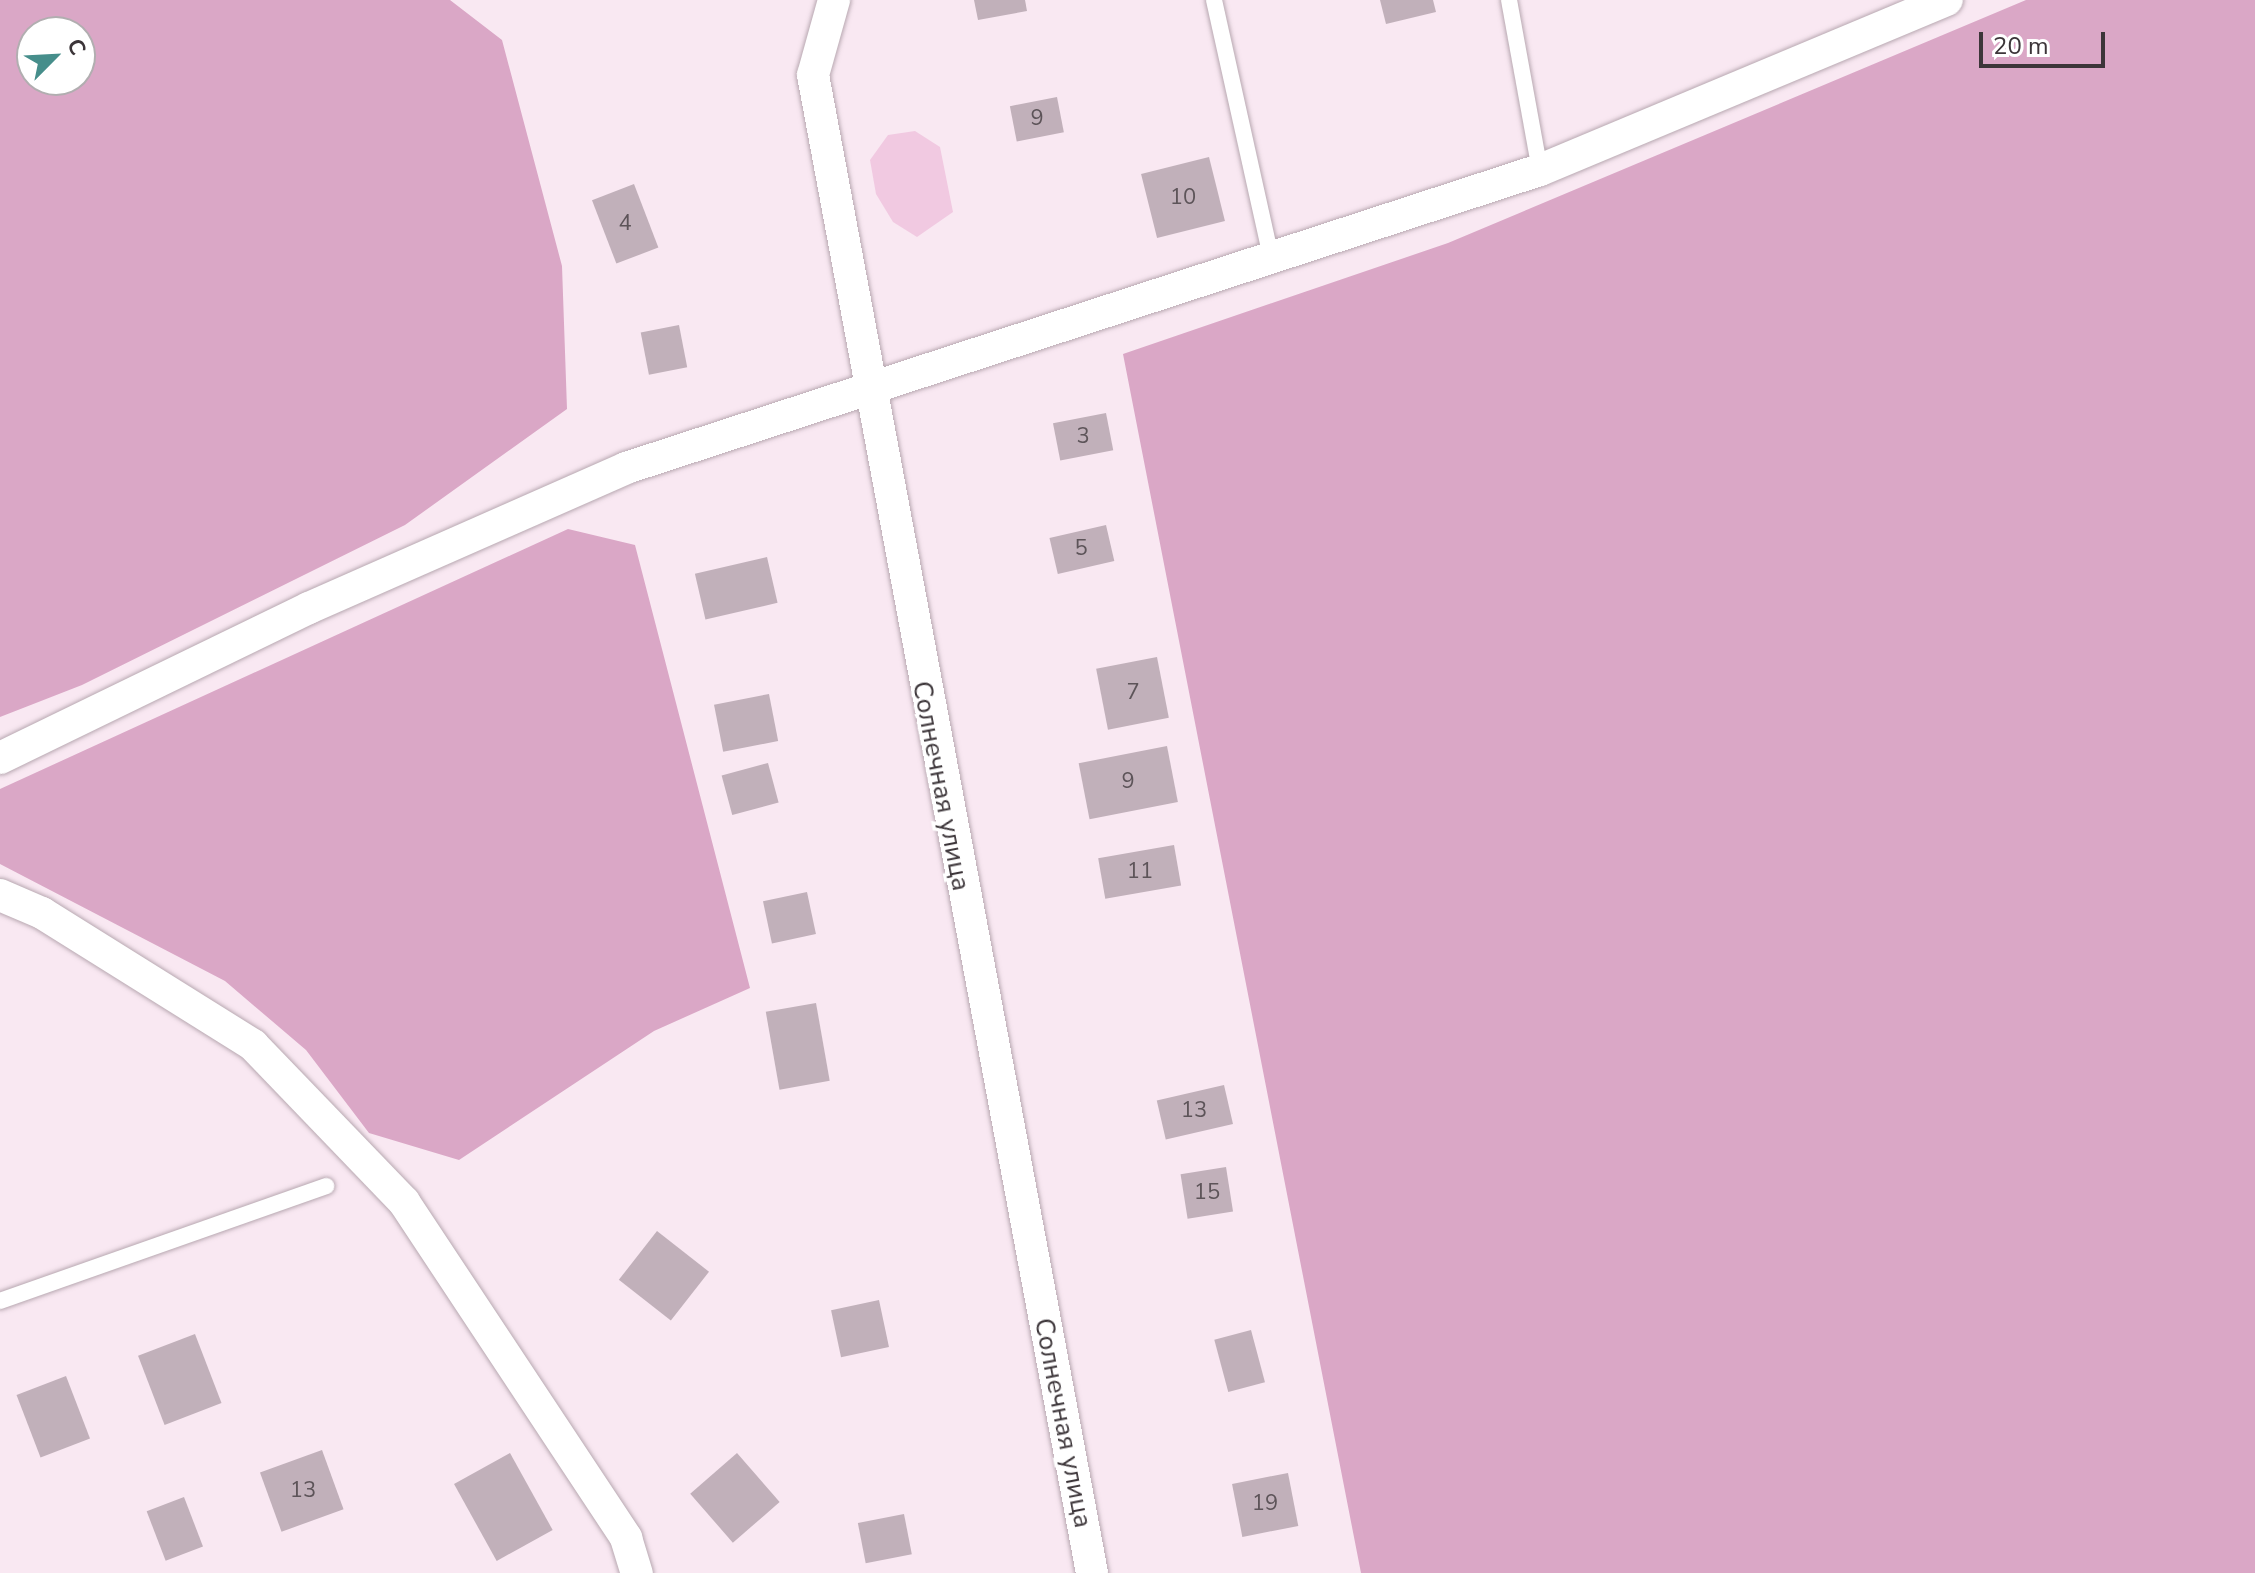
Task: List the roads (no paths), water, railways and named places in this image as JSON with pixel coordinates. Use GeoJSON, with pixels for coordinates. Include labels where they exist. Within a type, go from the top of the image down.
{"type":"FeatureCollection","features":[{"type":"Feature","properties":{"kind":"street","name":"Солнечная улица"},"geometry":{"type":"LineString","coordinates":[[834,0],[813,75],[865,388],[1092,1573]]}},
{"type":"Feature","properties":{"kind":"street"},"geometry":{"type":"LineString","coordinates":[[0,758],[309,608],[626,468],[1540,170],[1936,2]]}},
{"type":"Feature","properties":{"kind":"street"},"geometry":{"type":"LineString","coordinates":[[0,895],[42,913],[253,1045],[404,1202],[626,1538],[637,1573]]}},
{"type":"Feature","properties":{"kind":"lane"},"geometry":{"type":"LineString","coordinates":[[1214,0],[1271,258]]}},
{"type":"Feature","properties":{"kind":"lane"},"geometry":{"type":"LineString","coordinates":[[1509,0],[1540,170]]}},
{"type":"Feature","properties":{"kind":"lane"},"geometry":{"type":"LineString","coordinates":[[0,1301],[326,1186]]}}]}
